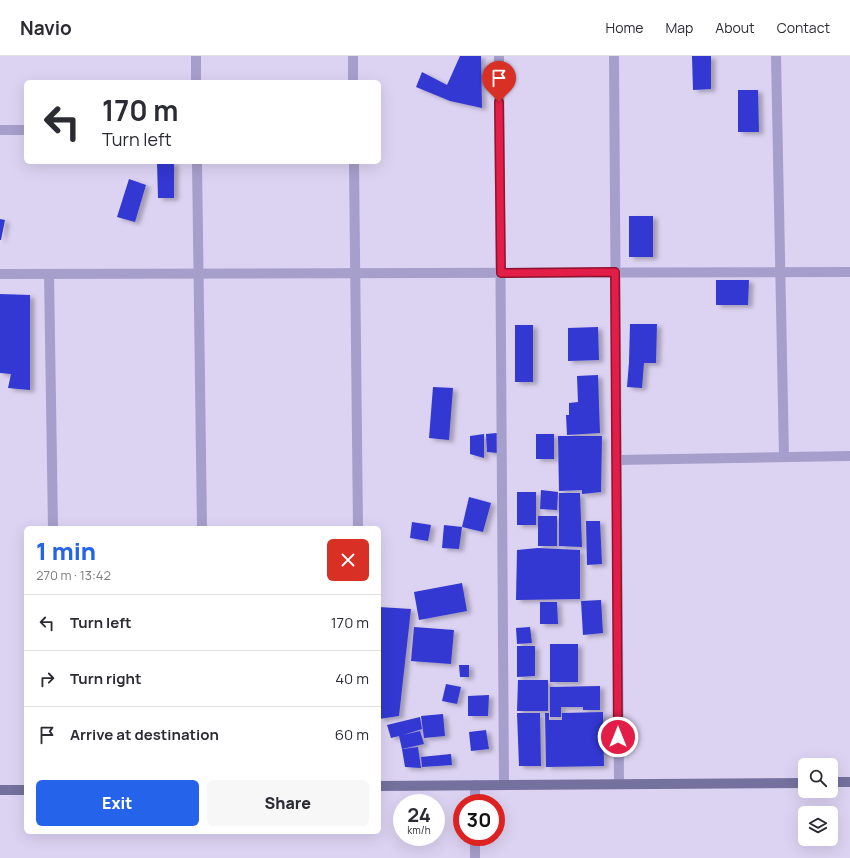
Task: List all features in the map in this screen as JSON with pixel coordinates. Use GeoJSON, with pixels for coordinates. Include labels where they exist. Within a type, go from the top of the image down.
{"type":"FeatureCollection","features":[{"type":"Feature","properties":{"kind":"main road"},"geometry":{"type":"LineString","coordinates":[[838,782],[850,782]]}},
{"type":"Feature","properties":{"kind":"main road"},"geometry":{"type":"LineString","coordinates":[[381,786],[798,783]]}},
{"type":"Feature","properties":{"kind":"main road"},"geometry":{"type":"LineString","coordinates":[[0,790],[24,790]]}},
{"type":"Feature","properties":{"kind":"street"},"geometry":{"type":"LineString","coordinates":[[196,56],[196,80]]}},
{"type":"Feature","properties":{"kind":"street"},"geometry":{"type":"LineString","coordinates":[[353,56],[353,80]]}},
{"type":"Feature","properties":{"kind":"street"},"geometry":{"type":"LineString","coordinates":[[499,56],[504,785]]}},
{"type":"Feature","properties":{"kind":"street"},"geometry":{"type":"LineString","coordinates":[[614,56],[619,784]]}},
{"type":"Feature","properties":{"kind":"street"},"geometry":{"type":"LineString","coordinates":[[776,56],[784,458]]}},
{"type":"Feature","properties":{"kind":"street"},"geometry":{"type":"LineString","coordinates":[[0,130],[24,130]]}},
{"type":"Feature","properties":{"kind":"street"},"geometry":{"type":"LineString","coordinates":[[197,164],[202,526]]}},
{"type":"Feature","properties":{"kind":"street"},"geometry":{"type":"LineString","coordinates":[[354,164],[358,526]]}},
{"type":"Feature","properties":{"kind":"street"},"geometry":{"type":"LineString","coordinates":[[0,274],[850,272]]}},
{"type":"Feature","properties":{"kind":"street"},"geometry":{"type":"LineString","coordinates":[[49,274],[53,526]]}},
{"type":"Feature","properties":{"kind":"street"},"geometry":{"type":"LineString","coordinates":[[617,460],[850,456]]}},
{"type":"Feature","properties":{"kind":"street"},"geometry":{"type":"LineString","coordinates":[[475,785],[475,794]]}},
{"type":"Feature","properties":{"kind":"street"},"geometry":{"type":"LineString","coordinates":[[475,846],[475,858]]}},
{"type":"Feature","properties":{"kind":"building"},"geometry":{"type":"Polygon","coordinates":[[[460,56],[481,56],[482,108],[450,101],[416,87],[422,72],[447,85],[460,56]]]}},
{"type":"Feature","properties":{"kind":"building"},"geometry":{"type":"Polygon","coordinates":[[[692,56],[711,56],[711,89],[693,90],[692,56]]]}},
{"type":"Feature","properties":{"kind":"building"},"geometry":{"type":"Polygon","coordinates":[[[738,90],[758,90],[759,132],[738,132],[738,90]]]}},
{"type":"Feature","properties":{"kind":"building"},"geometry":{"type":"Polygon","coordinates":[[[157,164],[174,164],[174,198],[158,198],[157,164]]]}},
{"type":"Feature","properties":{"kind":"building"},"geometry":{"type":"Polygon","coordinates":[[[129,179],[146,185],[135,222],[117,217],[129,179]]]}},
{"type":"Feature","properties":{"kind":"building"},"geometry":{"type":"Polygon","coordinates":[[[629,216],[653,216],[653,257],[629,257],[629,216]]]}},
{"type":"Feature","properties":{"kind":"building"},"geometry":{"type":"Polygon","coordinates":[[[0,219],[5,220],[1,240],[0,240],[0,219]]]}},
{"type":"Feature","properties":{"kind":"building"},"geometry":{"type":"Polygon","coordinates":[[[716,280],[749,280],[748,305],[716,305],[716,280]]]}},
{"type":"Feature","properties":{"kind":"building"},"geometry":{"type":"Polygon","coordinates":[[[0,294],[30,295],[30,390],[8,388],[11,374],[0,373],[0,294]]]}},
{"type":"Feature","properties":{"kind":"building"},"geometry":{"type":"Polygon","coordinates":[[[630,324],[657,324],[656,363],[644,363],[642,388],[627,387],[630,324]]]}},
{"type":"Feature","properties":{"kind":"building"},"geometry":{"type":"Polygon","coordinates":[[[515,325],[533,325],[533,382],[515,382],[515,325]]]}},
{"type":"Feature","properties":{"kind":"building"},"geometry":{"type":"Polygon","coordinates":[[[598,327],[599,360],[568,361],[568,328],[598,327]]]}},
{"type":"Feature","properties":{"kind":"building"},"geometry":{"type":"Polygon","coordinates":[[[598,375],[600,433],[567,435],[566,415],[569,415],[569,403],[578,402],[577,376],[598,375]]]}},
{"type":"Feature","properties":{"kind":"building"},"geometry":{"type":"Polygon","coordinates":[[[433,387],[453,388],[449,440],[429,438],[433,387]]]}},
{"type":"Feature","properties":{"kind":"building"},"geometry":{"type":"Polygon","coordinates":[[[497,433],[498,453],[487,452],[486,434],[497,433]]]}},
{"type":"Feature","properties":{"kind":"building"},"geometry":{"type":"Polygon","coordinates":[[[484,434],[484,458],[470,454],[470,436],[484,434]]]}},
{"type":"Feature","properties":{"kind":"building"},"geometry":{"type":"Polygon","coordinates":[[[536,434],[554,434],[554,459],[536,459],[536,434]]]}},
{"type":"Feature","properties":{"kind":"building"},"geometry":{"type":"Polygon","coordinates":[[[558,436],[602,436],[601,492],[582,494],[582,490],[559,491],[558,436]]]}},
{"type":"Feature","properties":{"kind":"building"},"geometry":{"type":"Polygon","coordinates":[[[541,490],[558,492],[557,510],[540,509],[541,490]]]}},
{"type":"Feature","properties":{"kind":"building"},"geometry":{"type":"Polygon","coordinates":[[[517,492],[536,492],[536,525],[517,525],[517,492]]]}},
{"type":"Feature","properties":{"kind":"building"},"geometry":{"type":"Polygon","coordinates":[[[559,493],[580,493],[582,547],[559,546],[559,493]]]}},
{"type":"Feature","properties":{"kind":"building"},"geometry":{"type":"Polygon","coordinates":[[[469,497],[491,503],[483,532],[462,527],[469,497]]]}},
{"type":"Feature","properties":{"kind":"building"},"geometry":{"type":"Polygon","coordinates":[[[538,516],[557,516],[557,546],[538,546],[538,516]]]}},
{"type":"Feature","properties":{"kind":"building"},"geometry":{"type":"Polygon","coordinates":[[[586,521],[600,521],[602,564],[587,565],[586,521]]]}},
{"type":"Feature","properties":{"kind":"building"},"geometry":{"type":"Polygon","coordinates":[[[412,522],[431,525],[428,541],[410,538],[412,522]]]}},
{"type":"Feature","properties":{"kind":"building"},"geometry":{"type":"Polygon","coordinates":[[[444,525],[462,527],[459,549],[442,548],[444,525]]]}},
{"type":"Feature","properties":{"kind":"building"},"geometry":{"type":"Polygon","coordinates":[[[538,548],[580,550],[580,599],[516,600],[517,550],[538,548]]]}},
{"type":"Feature","properties":{"kind":"building"},"geometry":{"type":"Polygon","coordinates":[[[462,583],[467,611],[419,620],[414,592],[462,583]]]}},
{"type":"Feature","properties":{"kind":"building"},"geometry":{"type":"Polygon","coordinates":[[[601,600],[603,633],[583,635],[581,601],[601,600]]]}},
{"type":"Feature","properties":{"kind":"building"},"geometry":{"type":"Polygon","coordinates":[[[540,602],[557,602],[558,624],[540,624],[540,602]]]}},
{"type":"Feature","properties":{"kind":"building"},"geometry":{"type":"Polygon","coordinates":[[[381,607],[411,609],[399,716],[381,719],[381,607]]]}},
{"type":"Feature","properties":{"kind":"building"},"geometry":{"type":"Polygon","coordinates":[[[414,627],[454,630],[451,664],[411,661],[414,627]]]}},
{"type":"Feature","properties":{"kind":"building"},"geometry":{"type":"Polygon","coordinates":[[[530,627],[532,643],[517,644],[516,628],[530,627]]]}},
{"type":"Feature","properties":{"kind":"building"},"geometry":{"type":"Polygon","coordinates":[[[550,644],[578,644],[578,682],[550,682],[550,644]]]}},
{"type":"Feature","properties":{"kind":"building"},"geometry":{"type":"Polygon","coordinates":[[[517,646],[535,646],[535,676],[517,677],[517,646]]]}},
{"type":"Feature","properties":{"kind":"building"},"geometry":{"type":"Polygon","coordinates":[[[459,665],[469,665],[469,677],[460,677],[459,665]]]}},
{"type":"Feature","properties":{"kind":"building"},"geometry":{"type":"Polygon","coordinates":[[[518,680],[548,680],[548,711],[517,711],[518,680]]]}},
{"type":"Feature","properties":{"kind":"building"},"geometry":{"type":"Polygon","coordinates":[[[446,684],[461,687],[457,704],[442,701],[446,684]]]}},
{"type":"Feature","properties":{"kind":"building"},"geometry":{"type":"Polygon","coordinates":[[[600,686],[600,710],[583,710],[583,707],[561,707],[561,717],[550,717],[550,687],[600,686]]]}},
{"type":"Feature","properties":{"kind":"building"},"geometry":{"type":"Polygon","coordinates":[[[489,695],[488,716],[468,716],[468,696],[489,695]]]}},
{"type":"Feature","properties":{"kind":"building"},"geometry":{"type":"Polygon","coordinates":[[[603,712],[604,766],[546,767],[545,713],[549,713],[549,720],[562,720],[562,713],[603,712]]]}},
{"type":"Feature","properties":{"kind":"building"},"geometry":{"type":"Polygon","coordinates":[[[517,713],[540,713],[541,766],[519,766],[517,713]]]}},
{"type":"Feature","properties":{"kind":"building"},"geometry":{"type":"Polygon","coordinates":[[[443,714],[445,736],[424,738],[421,716],[443,714]]]}},
{"type":"Feature","properties":{"kind":"building"},"geometry":{"type":"Polygon","coordinates":[[[420,717],[422,729],[403,735],[420,731],[424,744],[402,749],[399,736],[391,738],[387,725],[420,717]]]}},
{"type":"Feature","properties":{"kind":"building"},"geometry":{"type":"Polygon","coordinates":[[[486,730],[489,749],[471,751],[469,732],[486,730]]]}},
{"type":"Feature","properties":{"kind":"building"},"geometry":{"type":"Polygon","coordinates":[[[418,747],[421,768],[405,767],[402,749],[418,747]]]}},
{"type":"Feature","properties":{"kind":"building"},"geometry":{"type":"Polygon","coordinates":[[[451,754],[452,765],[422,767],[421,757],[451,754]]]}},
{"type":"Feature","properties":{"kind":"route"},"geometry":{"type":"LineString","coordinates":[[499,102],[501,273],[615,272],[618,737]]}}]}
